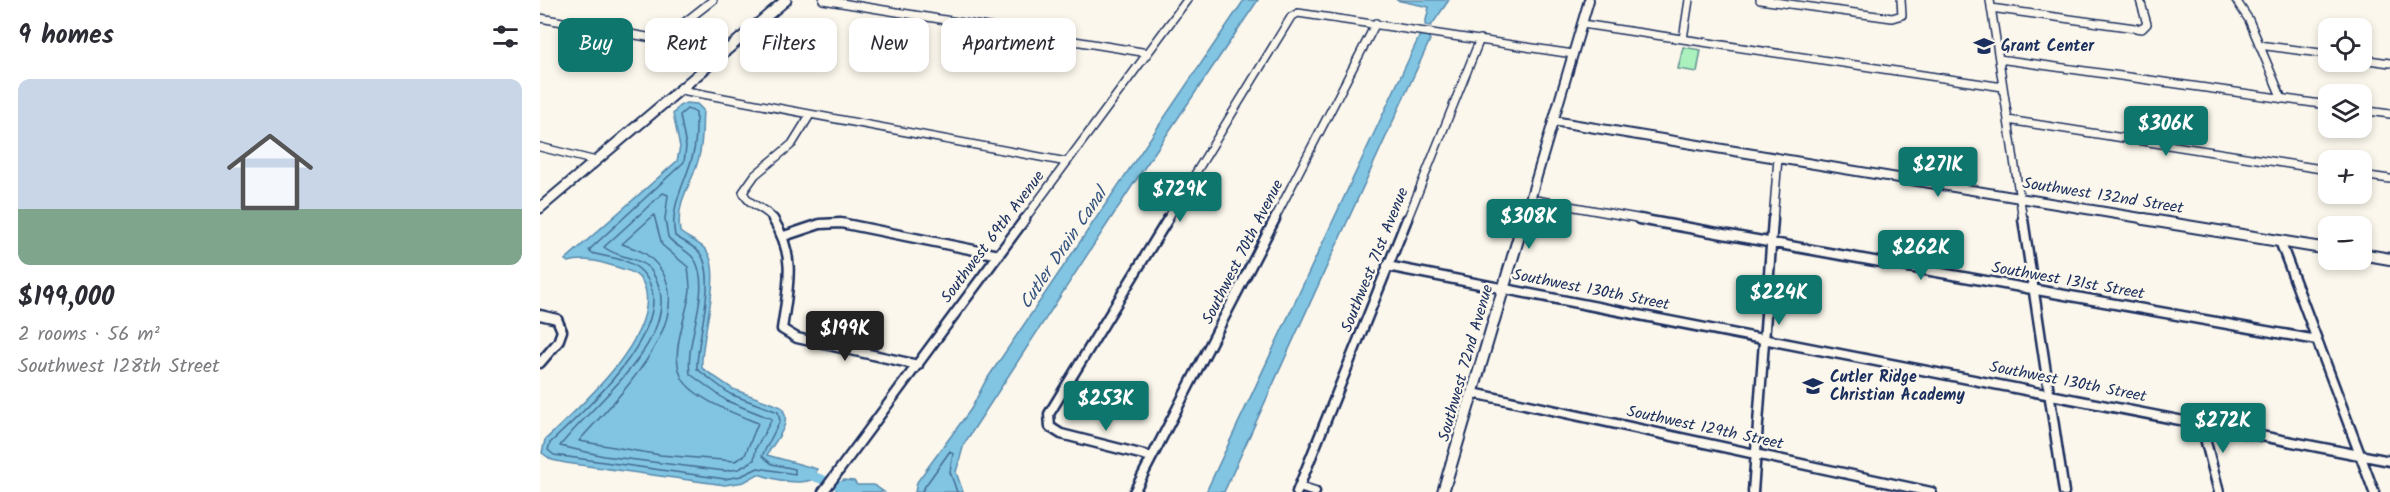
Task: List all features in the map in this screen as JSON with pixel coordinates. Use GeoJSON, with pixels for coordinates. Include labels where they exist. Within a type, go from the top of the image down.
{"type":"FeatureCollection","features":[{"type":"Feature","properties":{"kind":"main road"},"geometry":{"type":"LineString","coordinates":[[728,49],[786,0]]}},
{"type":"Feature","properties":{"kind":"main road"},"geometry":{"type":"LineString","coordinates":[[540,208],[702,72]]}},
{"type":"Feature","properties":{"kind":"street"},"geometry":{"type":"LineString","coordinates":[[690,18],[712,0]]}},
{"type":"Feature","properties":{"kind":"street"},"geometry":{"type":"LineString","coordinates":[[823,0],[1148,54]]}},
{"type":"Feature","properties":{"kind":"street","name":"Southwest 69th Avenue"},"geometry":{"type":"LineString","coordinates":[[823,492],[1187,0]]}},
{"type":"Feature","properties":{"kind":"street","name":"Southwest 72nd Avenue"},"geometry":{"type":"LineString","coordinates":[[1443,492],[1589,0]]}},
{"type":"Feature","properties":{"kind":"street"},"geometry":{"type":"LineString","coordinates":[[1683,39],[1689,0]]}},
{"type":"Feature","properties":{"kind":"street"},"geometry":{"type":"LineString","coordinates":[[1760,0],[1898,18],[1902,13],[1901,0]]}},
{"type":"Feature","properties":{"kind":"street"},"geometry":{"type":"LineString","coordinates":[[2064,492],[1990,4],[2145,28],[2147,24],[2140,0]]}},
{"type":"Feature","properties":{"kind":"street"},"geometry":{"type":"LineString","coordinates":[[2236,0],[2249,20],[2282,99]]}},
{"type":"Feature","properties":{"kind":"street"},"geometry":{"type":"LineString","coordinates":[[1152,457],[1068,437],[1055,431],[1048,422],[1051,409],[1291,17],[1300,12],[1573,54]]}},
{"type":"Feature","properties":{"kind":"street"},"geometry":{"type":"LineString","coordinates":[[540,18],[645,37]]}},
{"type":"Feature","properties":{"kind":"street","name":"Southwest 70th Avenue"},"geometry":{"type":"LineString","coordinates":[[1134,492],[1376,23]]}},
{"type":"Feature","properties":{"kind":"street"},"geometry":{"type":"LineString","coordinates":[[1582,24],[2003,87]]}},
{"type":"Feature","properties":{"kind":"street","name":"Southwest 71st Avenue"},"geometry":{"type":"LineString","coordinates":[[1298,490],[1480,39]]}},
{"type":"Feature","properties":{"kind":"street"},"geometry":{"type":"LineString","coordinates":[[2259,45],[2318,53]]}},
{"type":"Feature","properties":{"kind":"street"},"geometry":{"type":"LineString","coordinates":[[1999,59],[2318,104]]}},
{"type":"Feature","properties":{"kind":"street"},"geometry":{"type":"LineString","coordinates":[[2372,61],[2390,63]]}},
{"type":"Feature","properties":{"kind":"street"},"geometry":{"type":"LineString","coordinates":[[681,90],[1068,162]]}},
{"type":"Feature","properties":{"kind":"street"},"geometry":{"type":"LineString","coordinates":[[2372,112],[2390,114]]}},
{"type":"Feature","properties":{"kind":"street"},"geometry":{"type":"LineString","coordinates":[[810,115],[794,142],[755,175],[743,192],[747,201],[771,215],[784,236],[791,270],[782,319],[784,331],[797,338],[918,365]]}},
{"type":"Feature","properties":{"kind":"street"},"geometry":{"type":"LineString","coordinates":[[2008,120],[2318,168]]}},
{"type":"Feature","properties":{"kind":"street","name":"Southwest 132nd Street"},"geometry":{"type":"LineString","coordinates":[[1553,121],[2318,247]]}},
{"type":"Feature","properties":{"kind":"street"},"geometry":{"type":"LineString","coordinates":[[540,147],[596,161]]}},
{"type":"Feature","properties":{"kind":"street"},"geometry":{"type":"LineString","coordinates":[[1753,492],[1778,158]]}},
{"type":"Feature","properties":{"kind":"street"},"geometry":{"type":"LineString","coordinates":[[2372,177],[2390,179]]}},
{"type":"Feature","properties":{"kind":"street","name":"Southwest 131st Street"},"geometry":{"type":"LineString","coordinates":[[1530,199],[2318,340]]}},
{"type":"Feature","properties":{"kind":"street"},"geometry":{"type":"LineString","coordinates":[[784,236],[820,224],[841,223],[999,255]]}},
{"type":"Feature","properties":{"kind":"street"},"geometry":{"type":"LineString","coordinates":[[2280,241],[2374,492]]}},
{"type":"Feature","properties":{"kind":"street"},"geometry":{"type":"LineString","coordinates":[[2372,256],[2390,259]]}},
{"type":"Feature","properties":{"kind":"street","name":"Southwest 130th Street"},"geometry":{"type":"LineString","coordinates":[[1387,266],[2390,461]]}},
{"type":"Feature","properties":{"kind":"street"},"geometry":{"type":"LineString","coordinates":[[540,315],[557,319],[562,327],[560,341],[540,363]]}},
{"type":"Feature","properties":{"kind":"street","name":"Southwest 129th Street"},"geometry":{"type":"LineString","coordinates":[[1473,393],[1931,492]]}},
{"type":"Feature","properties":{"kind":"street"},"geometry":{"type":"LineString","coordinates":[[2201,423],[2219,492]]}},
{"type":"Feature","properties":{"kind":"street"},"geometry":{"type":"LineString","coordinates":[[1298,490],[1315,492]]}},
{"type":"Feature","properties":{"kind":"green space"},"geometry":{"type":"Polygon","coordinates":[[[1683,47],[1701,50],[1697,72],[1678,69],[1683,47]]]}},
{"type":"Feature","properties":{"kind":"water"},"geometry":{"type":"Polygon","coordinates":[[[1244,0],[1258,0],[1134,183],[964,444],[956,472],[963,492],[915,492],[917,482],[971,409],[985,382],[1244,0]]]}},
{"type":"Feature","properties":{"kind":"water"},"geometry":{"type":"Polygon","coordinates":[[[1396,0],[1449,0],[1431,26],[1425,25],[1429,7],[1396,0]]]}},
{"type":"Feature","properties":{"kind":"water"},"geometry":{"type":"Polygon","coordinates":[[[1420,35],[1428,36],[1430,40],[1224,492],[1206,492],[1420,35]]]}},
{"type":"Feature","properties":{"kind":"water"},"geometry":{"type":"Polygon","coordinates":[[[686,103],[697,104],[703,110],[702,136],[698,163],[680,208],[680,232],[704,248],[710,258],[713,271],[702,368],[733,389],[781,407],[785,419],[784,425],[767,455],[817,469],[815,478],[809,481],[786,481],[758,474],[744,482],[725,485],[566,463],[552,460],[542,453],[545,440],[594,392],[627,352],[638,332],[645,311],[645,288],[642,281],[633,273],[597,262],[576,260],[568,262],[565,260],[677,161],[680,147],[673,114],[679,106],[686,103]]]}},
{"type":"Feature","properties":{"kind":"water"},"geometry":{"type":"Polygon","coordinates":[[[843,480],[854,481],[857,485],[874,485],[884,492],[835,492],[843,480]]]}},
{"type":"Feature","properties":{"kind":"waterway"},"geometry":{"type":"LineString","coordinates":[[807,474],[857,492]]}},
{"type":"Feature","properties":{"kind":"place","name":"Grant Center"},"geometry":{"type":"Point","coordinates":[1984,46]}},
{"type":"Feature","properties":{"kind":"place","name":"Cutler Ridge Christian Academy"},"geometry":{"type":"Point","coordinates":[1813,386]}},
{"type":"Feature","properties":{"kind":"water label","name":"Cutler Drain Canal"},"geometry":{"type":"Point","coordinates":[1064,249]}}]}
